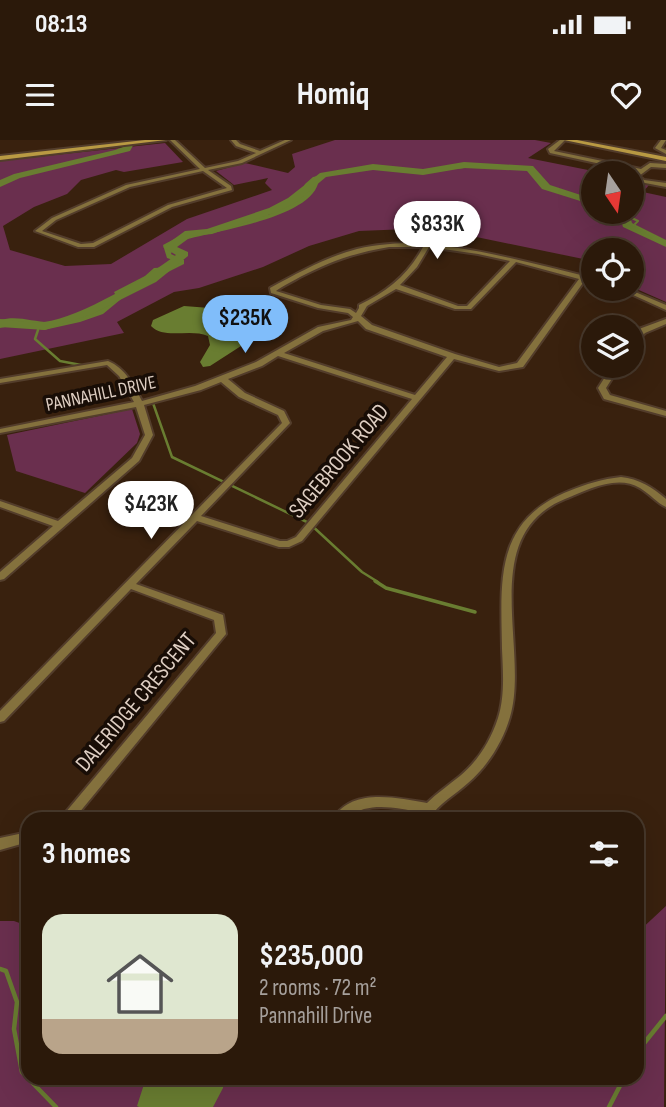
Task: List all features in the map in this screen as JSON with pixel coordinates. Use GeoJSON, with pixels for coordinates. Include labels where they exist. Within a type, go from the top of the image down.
{"type":"FeatureCollection","features":[{"type":"Feature","properties":{"kind":"main road"},"geometry":{"type":"LineString","coordinates":[[78,148],[135,140]]}},
{"type":"Feature","properties":{"kind":"main road"},"geometry":{"type":"LineString","coordinates":[[0,156],[163,140]]}},
{"type":"Feature","properties":{"kind":"main road"},"geometry":{"type":"LineString","coordinates":[[565,140],[666,159]]}},
{"type":"Feature","properties":{"kind":"street"},"geometry":{"type":"LineString","coordinates":[[172,140],[185,156],[204,171],[230,189],[170,206],[94,245],[80,246],[38,231],[54,219],[133,184],[204,171],[240,162],[289,140]]}},
{"type":"Feature","properties":{"kind":"street"},"geometry":{"type":"LineString","coordinates":[[233,140],[238,145],[258,152]]}},
{"type":"Feature","properties":{"kind":"street"},"geometry":{"type":"LineString","coordinates":[[565,140],[550,150],[595,161]]}},
{"type":"Feature","properties":{"kind":"street"},"geometry":{"type":"LineString","coordinates":[[664,140],[658,148],[666,152]]}},
{"type":"Feature","properties":{"kind":"street"},"geometry":{"type":"LineString","coordinates":[[644,170],[653,164],[666,166]]}},
{"type":"Feature","properties":{"kind":"street"},"geometry":{"type":"LineString","coordinates":[[644,180],[666,186]]}},
{"type":"Feature","properties":{"kind":"street"},"geometry":{"type":"LineString","coordinates":[[369,327],[355,313],[320,307],[273,292],[272,289],[331,260],[358,251],[401,245],[457,249],[581,278]]}},
{"type":"Feature","properties":{"kind":"street","name":"PANNAHILL DRIVE"},"geometry":{"type":"LineString","coordinates":[[321,329],[331,316],[365,304],[395,286],[420,262],[427,246]]}},
{"type":"Feature","properties":{"kind":"street"},"geometry":{"type":"LineString","coordinates":[[395,286],[457,308],[468,308],[514,261]]}},
{"type":"Feature","properties":{"kind":"street"},"geometry":{"type":"LineString","coordinates":[[320,307],[333,320],[369,327],[499,369],[520,365],[581,281]]}},
{"type":"Feature","properties":{"kind":"street"},"geometry":{"type":"LineString","coordinates":[[644,299],[666,309]]}},
{"type":"Feature","properties":{"kind":"street","name":"PANNAHILL DRIVE"},"geometry":{"type":"LineString","coordinates":[[0,431],[138,404],[224,380],[279,354],[321,329],[345,323],[357,316],[365,304]]}},
{"type":"Feature","properties":{"kind":"street"},"geometry":{"type":"LineString","coordinates":[[644,330],[666,321]]}},
{"type":"Feature","properties":{"kind":"street"},"geometry":{"type":"LineString","coordinates":[[279,354],[416,398]]}},
{"type":"Feature","properties":{"kind":"street","name":"SAGEBROOK ROAD"},"geometry":{"type":"LineString","coordinates":[[195,517],[279,544],[289,544],[299,539],[452,356]]}},
{"type":"Feature","properties":{"kind":"street"},"geometry":{"type":"LineString","coordinates":[[0,381],[108,363],[117,367],[144,414],[149,435],[141,453],[0,577]]}},
{"type":"Feature","properties":{"kind":"street"},"geometry":{"type":"LineString","coordinates":[[608,378],[602,388],[607,397],[666,414]]}},
{"type":"Feature","properties":{"kind":"street"},"geometry":{"type":"LineString","coordinates":[[0,718],[286,424],[281,413],[242,395],[224,380]]}},
{"type":"Feature","properties":{"kind":"street"},"geometry":{"type":"LineString","coordinates":[[426,812],[476,767],[495,739],[503,721],[508,691],[507,568],[512,544],[525,524],[543,507],[579,489],[624,478],[641,482],[666,505]]}},
{"type":"Feature","properties":{"kind":"street"},"geometry":{"type":"LineString","coordinates":[[0,504],[60,525]]}},
{"type":"Feature","properties":{"kind":"street","name":"DALERIDGE CRESCENT"},"geometry":{"type":"LineString","coordinates":[[72,812],[221,634],[219,618],[129,585]]}},
{"type":"Feature","properties":{"kind":"street"},"geometry":{"type":"LineString","coordinates":[[348,812],[355,806],[368,803],[419,812]]}},
{"type":"Feature","properties":{"kind":"street"},"geometry":{"type":"LineString","coordinates":[[0,844],[21,839]]}},
{"type":"Feature","properties":{"kind":"shaded area"},"geometry":{"type":"Polygon","coordinates":[[[335,140],[535,140],[551,143],[528,158],[581,169],[581,224],[644,224],[644,192],[666,197],[666,302],[644,292],[644,238],[581,238],[581,259],[433,228],[359,231],[309,246],[263,267],[199,288],[174,292],[117,322],[124,333],[0,359],[0,161],[165,143],[183,162],[124,172],[116,170],[81,180],[67,194],[34,207],[3,226],[10,250],[65,266],[111,264],[187,219],[272,190],[265,183],[268,178],[234,185],[216,171],[245,163],[288,173],[295,167],[292,154],[335,140]]]}},
{"type":"Feature","properties":{"kind":"shaded area"},"geometry":{"type":"Polygon","coordinates":[[[337,172],[319,179],[313,193],[299,205],[280,214],[175,243],[171,254],[184,260],[184,264],[132,290],[103,314],[44,330],[16,325],[0,328],[0,320],[19,318],[59,322],[93,311],[117,298],[114,292],[145,276],[154,268],[172,267],[176,261],[167,258],[163,245],[178,237],[205,233],[259,215],[268,215],[297,199],[305,184],[313,177],[337,172]]]}},
{"type":"Feature","properties":{"kind":"shaded area"},"geometry":{"type":"Polygon","coordinates":[[[184,306],[210,308],[230,319],[253,324],[258,331],[255,337],[210,366],[203,367],[200,362],[210,345],[208,336],[163,332],[151,326],[153,320],[184,306]]]}},
{"type":"Feature","properties":{"kind":"shaded area"},"geometry":{"type":"Polygon","coordinates":[[[132,409],[140,434],[137,443],[85,493],[16,471],[7,435],[132,409]]]}},
{"type":"Feature","properties":{"kind":"shaded area"},"geometry":{"type":"Polygon","coordinates":[[[666,906],[664,1107],[0,1107],[0,921],[21,924],[21,1085],[644,1085],[644,926],[666,906]]]}},
{"type":"Feature","properties":{"kind":"shaded area"},"geometry":{"type":"Polygon","coordinates":[[[144,1085],[223,1085],[213,1107],[137,1106],[144,1085]]]}},
{"type":"Feature","properties":{"kind":"waterway"},"geometry":{"type":"LineString","coordinates":[[0,184],[17,176],[127,149],[131,140]]}},
{"type":"Feature","properties":{"kind":"waterway"},"geometry":{"type":"LineString","coordinates":[[0,323],[45,326],[88,311],[152,279],[184,254],[169,247],[189,233],[208,232],[273,210],[292,200],[323,175],[373,167],[423,172],[464,165],[530,168],[546,187],[581,198]]}},
{"type":"Feature","properties":{"kind":"waterway"},"geometry":{"type":"LineString","coordinates":[[337,172],[372,168],[409,172],[477,166],[527,169],[538,175],[550,189],[581,198]]}},
{"type":"Feature","properties":{"kind":"waterway"},"geometry":{"type":"LineString","coordinates":[[627,224],[666,244]]}},
{"type":"Feature","properties":{"kind":"waterway"},"geometry":{"type":"LineString","coordinates":[[38,330],[35,339],[60,361],[81,365]]}},
{"type":"Feature","properties":{"kind":"waterway"},"geometry":{"type":"LineString","coordinates":[[153,403],[172,457],[309,523],[362,572],[378,582]]}},
{"type":"Feature","properties":{"kind":"waterway"},"geometry":{"type":"LineString","coordinates":[[375,581],[386,588],[475,612]]}},
{"type":"Feature","properties":{"kind":"waterway"},"geometry":{"type":"LineString","coordinates":[[0,969],[6,971],[17,1002],[14,1029],[21,1067]]}},
{"type":"Feature","properties":{"kind":"waterway"},"geometry":{"type":"LineString","coordinates":[[644,1043],[666,1016]]}},
{"type":"Feature","properties":{"kind":"waterway"},"geometry":{"type":"LineString","coordinates":[[35,1085],[56,1107]]}},
{"type":"Feature","properties":{"kind":"waterway"},"geometry":{"type":"LineString","coordinates":[[609,1107],[620,1085]]}}]}
